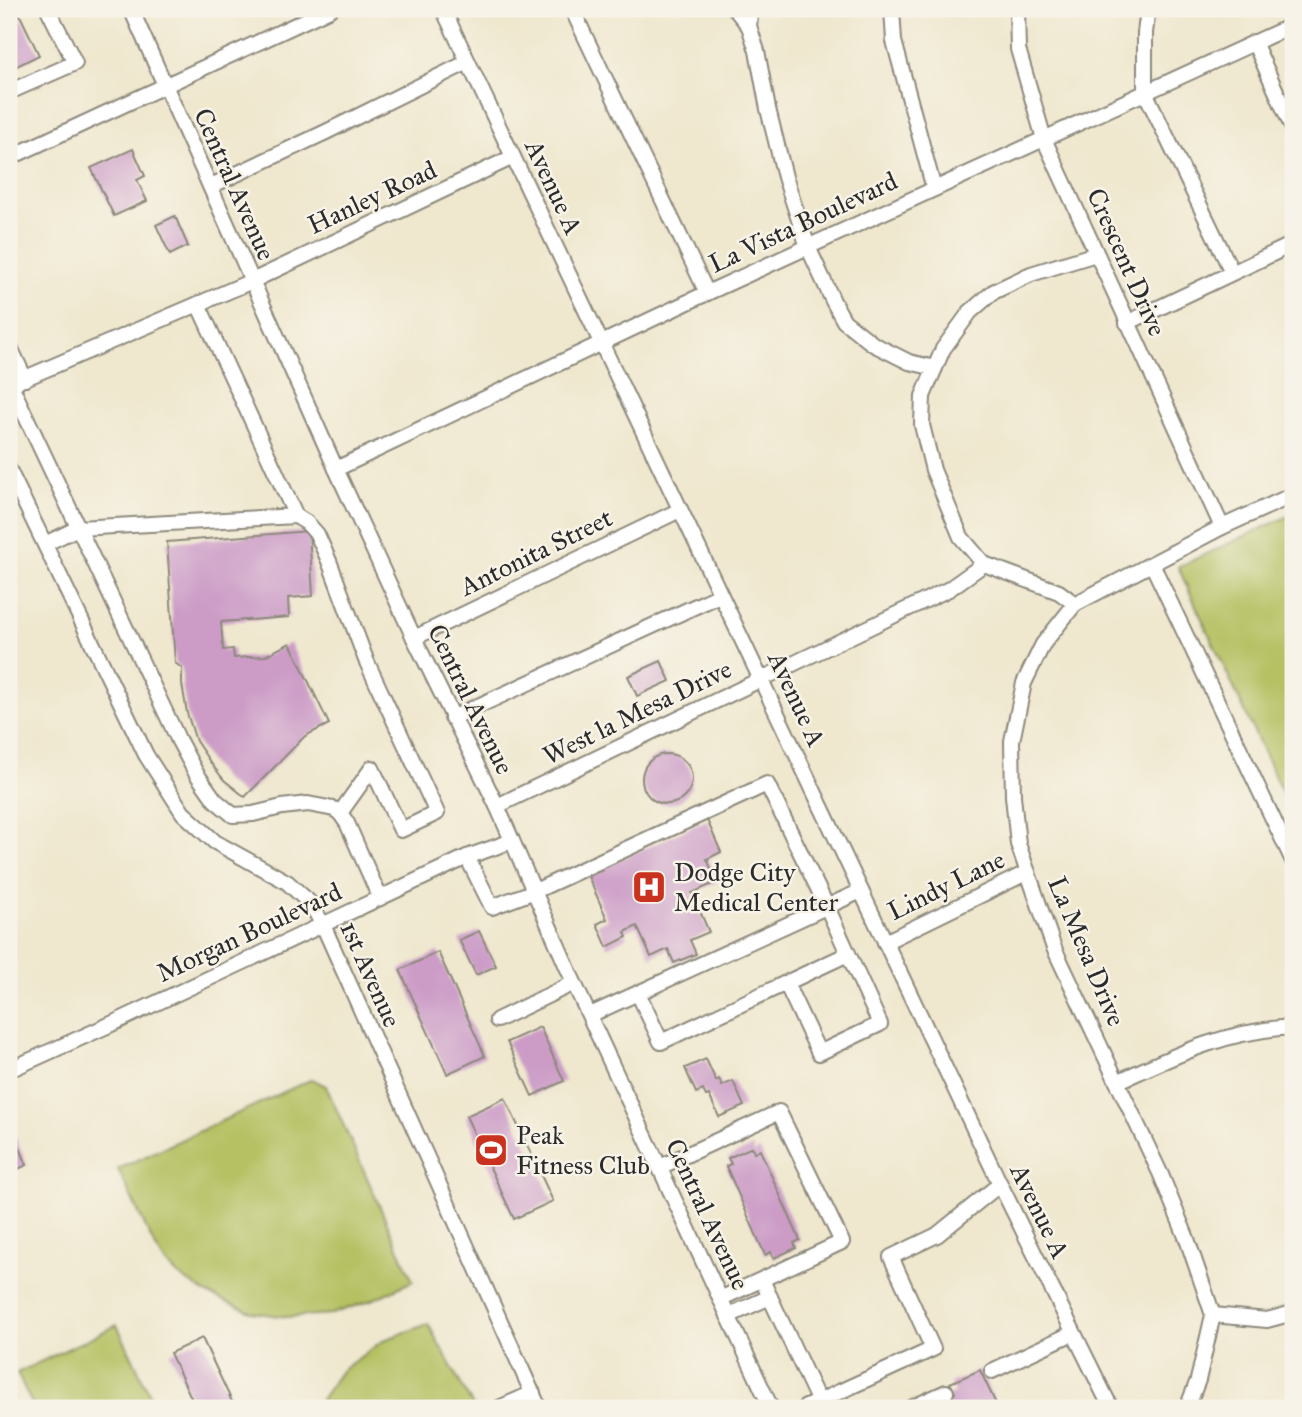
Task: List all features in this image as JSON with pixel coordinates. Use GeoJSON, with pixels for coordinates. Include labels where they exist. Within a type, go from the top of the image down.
{"type":"FeatureCollection","features":[{"type":"Feature","properties":{"kind":"street"},"geometry":{"type":"LineString","coordinates":[[9,92],[75,63],[48,9]]}},
{"type":"Feature","properties":{"kind":"street","name":"Central Avenue"},"geometry":{"type":"LineString","coordinates":[[131,9],[336,469],[414,638],[497,806],[575,983],[771,1408]]}},
{"type":"Feature","properties":{"kind":"street"},"geometry":{"type":"LineString","coordinates":[[9,158],[330,9]]}},
{"type":"Feature","properties":{"kind":"street","name":"Avenue A"},"geometry":{"type":"LineString","coordinates":[[443,9],[1000,1184],[1111,1408]]}},
{"type":"Feature","properties":{"kind":"street"},"geometry":{"type":"LineString","coordinates":[[572,9],[707,293]]}},
{"type":"Feature","properties":{"kind":"street"},"geometry":{"type":"LineString","coordinates":[[735,9],[750,26]]}},
{"type":"Feature","properties":{"kind":"street"},"geometry":{"type":"LineString","coordinates":[[751,9],[750,26],[785,177],[808,247],[833,301],[845,321],[873,344],[909,362],[935,368]]}},
{"type":"Feature","properties":{"kind":"street"},"geometry":{"type":"LineString","coordinates":[[892,9],[894,41],[934,189]]}},
{"type":"Feature","properties":{"kind":"street","name":"Crescent Drive"},"geometry":{"type":"LineString","coordinates":[[1017,9],[1018,49],[1044,139],[1222,527]]}},
{"type":"Feature","properties":{"kind":"street"},"geometry":{"type":"LineString","coordinates":[[1148,9],[1144,33],[1145,92],[1232,272]]}},
{"type":"Feature","properties":{"kind":"street","name":"La Vista Boulevard"},"geometry":{"type":"LineString","coordinates":[[336,469],[707,293],[1293,25]]}},
{"type":"Feature","properties":{"kind":"street"},"geometry":{"type":"LineString","coordinates":[[1254,42],[1293,129]]}},
{"type":"Feature","properties":{"kind":"street"},"geometry":{"type":"LineString","coordinates":[[211,186],[468,62]]}},
{"type":"Feature","properties":{"kind":"street","name":"Hanley Road"},"geometry":{"type":"LineString","coordinates":[[10,385],[252,281],[513,157]]}},
{"type":"Feature","properties":{"kind":"street"},"geometry":{"type":"LineString","coordinates":[[1127,323],[1293,244]]}},
{"type":"Feature","properties":{"kind":"street"},"geometry":{"type":"LineString","coordinates":[[1096,254],[1031,274],[993,292],[970,312],[943,349],[923,396],[922,425],[933,470],[961,537],[984,564],[1059,592],[1075,604],[1222,527],[1293,495]]}},
{"type":"Feature","properties":{"kind":"street"},"geometry":{"type":"LineString","coordinates":[[198,304],[296,516],[317,534],[366,660],[437,813],[401,830],[372,768],[340,813]]}},
{"type":"Feature","properties":{"kind":"street"},"geometry":{"type":"LineString","coordinates":[[9,345],[25,379]]}},
{"type":"Feature","properties":{"kind":"street"},"geometry":{"type":"LineString","coordinates":[[10,385],[179,741],[196,773],[215,800],[233,816],[308,804],[334,809],[347,823],[380,898]]}},
{"type":"Feature","properties":{"kind":"street","name":"1st Avenue"},"geometry":{"type":"LineString","coordinates":[[9,470],[146,755],[183,813],[215,842],[287,882],[311,904],[323,925],[539,1408]]}},
{"type":"Feature","properties":{"kind":"street","name":"Antonita Street"},"geometry":{"type":"LineString","coordinates":[[414,638],[680,510]]}},
{"type":"Feature","properties":{"kind":"street"},"geometry":{"type":"LineString","coordinates":[[45,544],[78,528],[296,516]]}},
{"type":"Feature","properties":{"kind":"street","name":"West la Mesa Drive"},"geometry":{"type":"LineString","coordinates":[[497,806],[949,589],[984,564]]}},
{"type":"Feature","properties":{"kind":"street"},"geometry":{"type":"LineString","coordinates":[[1152,564],[1293,861]]}},
{"type":"Feature","properties":{"kind":"street"},"geometry":{"type":"LineString","coordinates":[[453,718],[720,595]]}},
{"type":"Feature","properties":{"kind":"street","name":"La Mesa Drive"},"geometry":{"type":"LineString","coordinates":[[1075,604],[1043,645],[1024,682],[1012,741],[1013,796],[1018,844],[1054,948],[1161,1175],[1187,1238],[1213,1315]]}},
{"type":"Feature","properties":{"kind":"street"},"geometry":{"type":"LineString","coordinates":[[467,857],[492,907],[535,891],[767,784],[880,1024],[819,1053],[786,983]]}},
{"type":"Feature","properties":{"kind":"street","name":"Morgan Boulevard"},"geometry":{"type":"LineString","coordinates":[[9,1070],[467,857],[512,841]]}},
{"type":"Feature","properties":{"kind":"street","name":"Lindy Lane"},"geometry":{"type":"LineString","coordinates":[[885,942],[1028,872]]}},
{"type":"Feature","properties":{"kind":"street"},"geometry":{"type":"LineString","coordinates":[[590,1015],[861,891]]}},
{"type":"Feature","properties":{"kind":"street"},"geometry":{"type":"LineString","coordinates":[[638,993],[661,1042],[848,954]]}},
{"type":"Feature","properties":{"kind":"street"},"geometry":{"type":"LineString","coordinates":[[497,1020],[575,983]]}},
{"type":"Feature","properties":{"kind":"street"},"geometry":{"type":"LineString","coordinates":[[1117,1082],[1179,1053],[1223,1038],[1266,1029],[1293,1027]]}},
{"type":"Feature","properties":{"kind":"street"},"geometry":{"type":"LineString","coordinates":[[660,1167],[779,1111],[842,1242],[720,1299]]}},
{"type":"Feature","properties":{"kind":"street"},"geometry":{"type":"LineString","coordinates":[[804,1408],[933,1349],[891,1257],[937,1235],[1000,1184]]}},
{"type":"Feature","properties":{"kind":"street"},"geometry":{"type":"LineString","coordinates":[[762,1280],[819,1402]]}},
{"type":"Feature","properties":{"kind":"street"},"geometry":{"type":"LineString","coordinates":[[728,1316],[770,1297]]}},
{"type":"Feature","properties":{"kind":"street"},"geometry":{"type":"LineString","coordinates":[[1188,1408],[1198,1380],[1213,1315],[1266,1320],[1293,1313]]}},
{"type":"Feature","properties":{"kind":"street"},"geometry":{"type":"LineString","coordinates":[[992,1371],[1073,1333]]}},
{"type":"Feature","properties":{"kind":"street"},"geometry":{"type":"LineString","coordinates":[[911,1408],[946,1392]]}},
{"type":"Feature","properties":{"kind":"street"},"geometry":{"type":"LineString","coordinates":[[499,1408],[533,1393]]}},
{"type":"Feature","properties":{"kind":"green space"},"geometry":{"type":"Polygon","coordinates":[[[1293,514],[1293,816],[1178,567],[1293,514]]]}},
{"type":"Feature","properties":{"kind":"green space"},"geometry":{"type":"Polygon","coordinates":[[[312,1079],[326,1086],[413,1281],[372,1300],[332,1314],[287,1317],[251,1312],[208,1294],[178,1275],[164,1261],[118,1169],[312,1079]]]}},
{"type":"Feature","properties":{"kind":"green space"},"geometry":{"type":"Polygon","coordinates":[[[428,1324],[474,1408],[315,1408],[341,1371],[384,1340],[428,1324]]]}},
{"type":"Feature","properties":{"kind":"green space"},"geometry":{"type":"Polygon","coordinates":[[[117,1325],[156,1408],[34,1408],[17,1373],[117,1325]]]}},
{"type":"Feature","properties":{"kind":"building"},"geometry":{"type":"Polygon","coordinates":[[[9,9],[17,9],[39,55],[9,70],[9,9]]]}},
{"type":"Feature","properties":{"kind":"building"},"geometry":{"type":"Polygon","coordinates":[[[133,149],[145,176],[137,180],[147,201],[114,216],[91,168],[133,149]]]}},
{"type":"Feature","properties":{"kind":"building"},"geometry":{"type":"Polygon","coordinates":[[[175,216],[188,246],[170,255],[156,225],[175,216]]]}},
{"type":"Feature","properties":{"kind":"building"},"geometry":{"type":"Polygon","coordinates":[[[309,531],[313,596],[288,598],[289,617],[221,622],[223,650],[233,649],[234,658],[265,656],[290,643],[329,724],[305,736],[245,797],[224,780],[210,762],[196,741],[187,713],[182,668],[175,663],[167,542],[309,531]]]}},
{"type":"Feature","properties":{"kind":"building"},"geometry":{"type":"Polygon","coordinates":[[[661,661],[670,681],[637,696],[628,676],[661,661]]]}},
{"type":"Feature","properties":{"kind":"building"},"geometry":{"type":"Polygon","coordinates":[[[667,754],[684,762],[692,779],[684,796],[667,804],[650,796],[642,779],[650,762],[667,754]]]}},
{"type":"Feature","properties":{"kind":"building","name":"Dodge City Medical Center"},"geometry":{"type":"Polygon","coordinates":[[[707,820],[721,852],[707,859],[717,882],[692,893],[709,932],[690,940],[696,954],[674,963],[668,949],[651,957],[637,926],[625,932],[627,937],[607,947],[597,924],[607,919],[588,876],[707,820]]]}},
{"type":"Feature","properties":{"kind":"building"},"geometry":{"type":"Polygon","coordinates":[[[479,931],[496,966],[476,975],[459,940],[479,931]]]}},
{"type":"Feature","properties":{"kind":"building"},"geometry":{"type":"Polygon","coordinates":[[[438,952],[485,1056],[447,1074],[400,970],[438,952]]]}},
{"type":"Feature","properties":{"kind":"building"},"geometry":{"type":"Polygon","coordinates":[[[540,1027],[564,1081],[532,1096],[507,1042],[540,1027]]]}},
{"type":"Feature","properties":{"kind":"building"},"geometry":{"type":"Polygon","coordinates":[[[706,1059],[716,1081],[719,1079],[722,1086],[733,1081],[744,1106],[719,1117],[709,1095],[706,1096],[703,1090],[696,1093],[685,1068],[706,1059]]]}},
{"type":"Feature","properties":{"kind":"building"},"geometry":{"type":"Polygon","coordinates":[[[505,1098],[553,1201],[514,1219],[466,1116],[505,1098]]]}},
{"type":"Feature","properties":{"kind":"building"},"geometry":{"type":"Polygon","coordinates":[[[15,1136],[27,1165],[9,1173],[9,1139],[15,1136]]]}},
{"type":"Feature","properties":{"kind":"building"},"geometry":{"type":"Polygon","coordinates":[[[752,1147],[754,1153],[760,1150],[800,1240],[794,1243],[796,1248],[774,1258],[771,1252],[765,1255],[726,1166],[731,1164],[728,1158],[752,1147]]]}},
{"type":"Feature","properties":{"kind":"building"},"geometry":{"type":"Polygon","coordinates":[[[202,1338],[235,1408],[196,1408],[170,1353],[202,1338]]]}},
{"type":"Feature","properties":{"kind":"building"},"geometry":{"type":"Polygon","coordinates":[[[980,1370],[998,1408],[920,1408],[955,1393],[950,1383],[980,1370]]]}},
{"type":"Feature","properties":{"kind":"place","name":"Dodge City Medical Center"},"geometry":{"type":"Point","coordinates":[649,887]}},
{"type":"Feature","properties":{"kind":"place","name":"Peak Fitness Club"},"geometry":{"type":"Point","coordinates":[491,1150]}}]}
